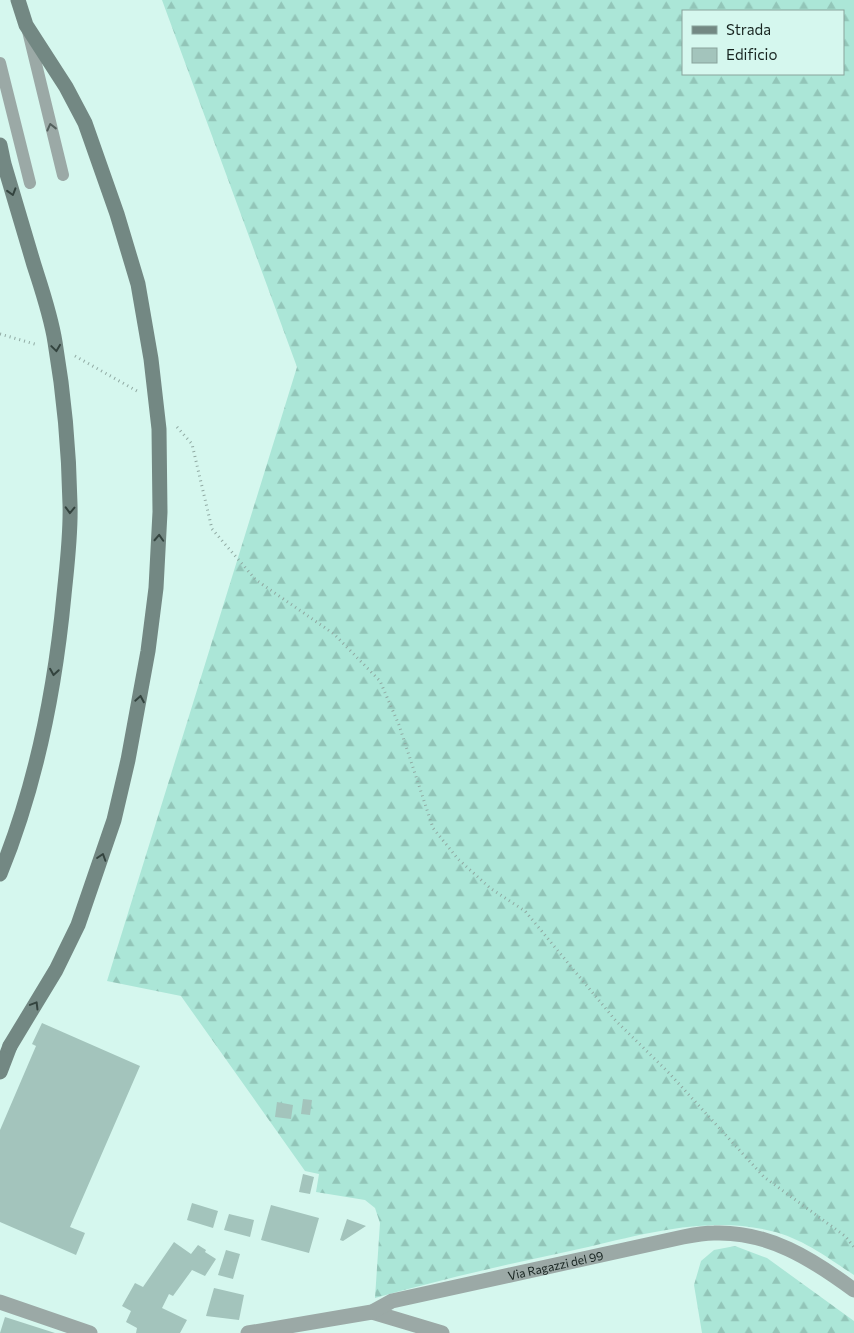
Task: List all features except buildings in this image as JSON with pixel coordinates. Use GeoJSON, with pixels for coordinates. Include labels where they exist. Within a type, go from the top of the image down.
{"type":"FeatureCollection","features":[{"type":"Feature","properties":{"kind":"main road"},"geometry":{"type":"LineString","coordinates":[[0,1072],[10,1046],[56,970],[78,924],[114,820],[128,760],[148,651],[156,588],[160,512],[159,429],[151,359],[138,284],[117,214],[86,123],[66,87],[26,25],[18,0]]}},
{"type":"Feature","properties":{"kind":"main road"},"geometry":{"type":"LineString","coordinates":[[0,145],[55,340],[65,413],[70,506],[61,626],[48,707],[32,778],[12,844],[0,874]]}},
{"type":"Feature","properties":{"kind":"street","name":"Via Ragazzi del 99"},"geometry":{"type":"LineString","coordinates":[[248,1333],[372,1312],[392,1300],[683,1236],[714,1233],[751,1236],[790,1248],[825,1268],[854,1290]]}},
{"type":"Feature","properties":{"kind":"street"},"geometry":{"type":"LineString","coordinates":[[0,1302],[90,1333]]}},
{"type":"Feature","properties":{"kind":"street"},"geometry":{"type":"LineString","coordinates":[[372,1312],[442,1333]]}},
{"type":"Feature","properties":{"kind":"lane"},"geometry":{"type":"LineString","coordinates":[[26,25],[62,175]]}},
{"type":"Feature","properties":{"kind":"lane"},"geometry":{"type":"LineString","coordinates":[[0,63],[30,184]]}},
{"type":"Feature","properties":{"kind":"path"},"geometry":{"type":"LineString","coordinates":[[0,334],[44,347]]}},
{"type":"Feature","properties":{"kind":"path"},"geometry":{"type":"LineString","coordinates":[[70,355],[78,357],[138,392]]}},
{"type":"Feature","properties":{"kind":"path"},"geometry":{"type":"LineString","coordinates":[[174,423],[192,444],[212,529],[256,580],[334,634],[380,681],[399,725],[433,828],[458,860],[490,888],[525,911],[616,1021],[669,1072],[764,1177],[845,1236],[854,1247]]}},
{"type":"Feature","properties":{"kind":"green space"},"geometry":{"type":"Polygon","coordinates":[[[162,0],[854,0],[854,1275],[814,1249],[782,1234],[746,1226],[695,1226],[644,1234],[472,1273],[375,1298],[380,1223],[375,1208],[365,1200],[316,1192],[319,1174],[305,1171],[181,996],[107,981],[297,367],[162,0]]]}},
{"type":"Feature","properties":{"kind":"green space"},"geometry":{"type":"Polygon","coordinates":[[[735,1246],[767,1258],[854,1321],[854,1333],[702,1333],[694,1285],[701,1261],[714,1250],[735,1246]]]}}]}
